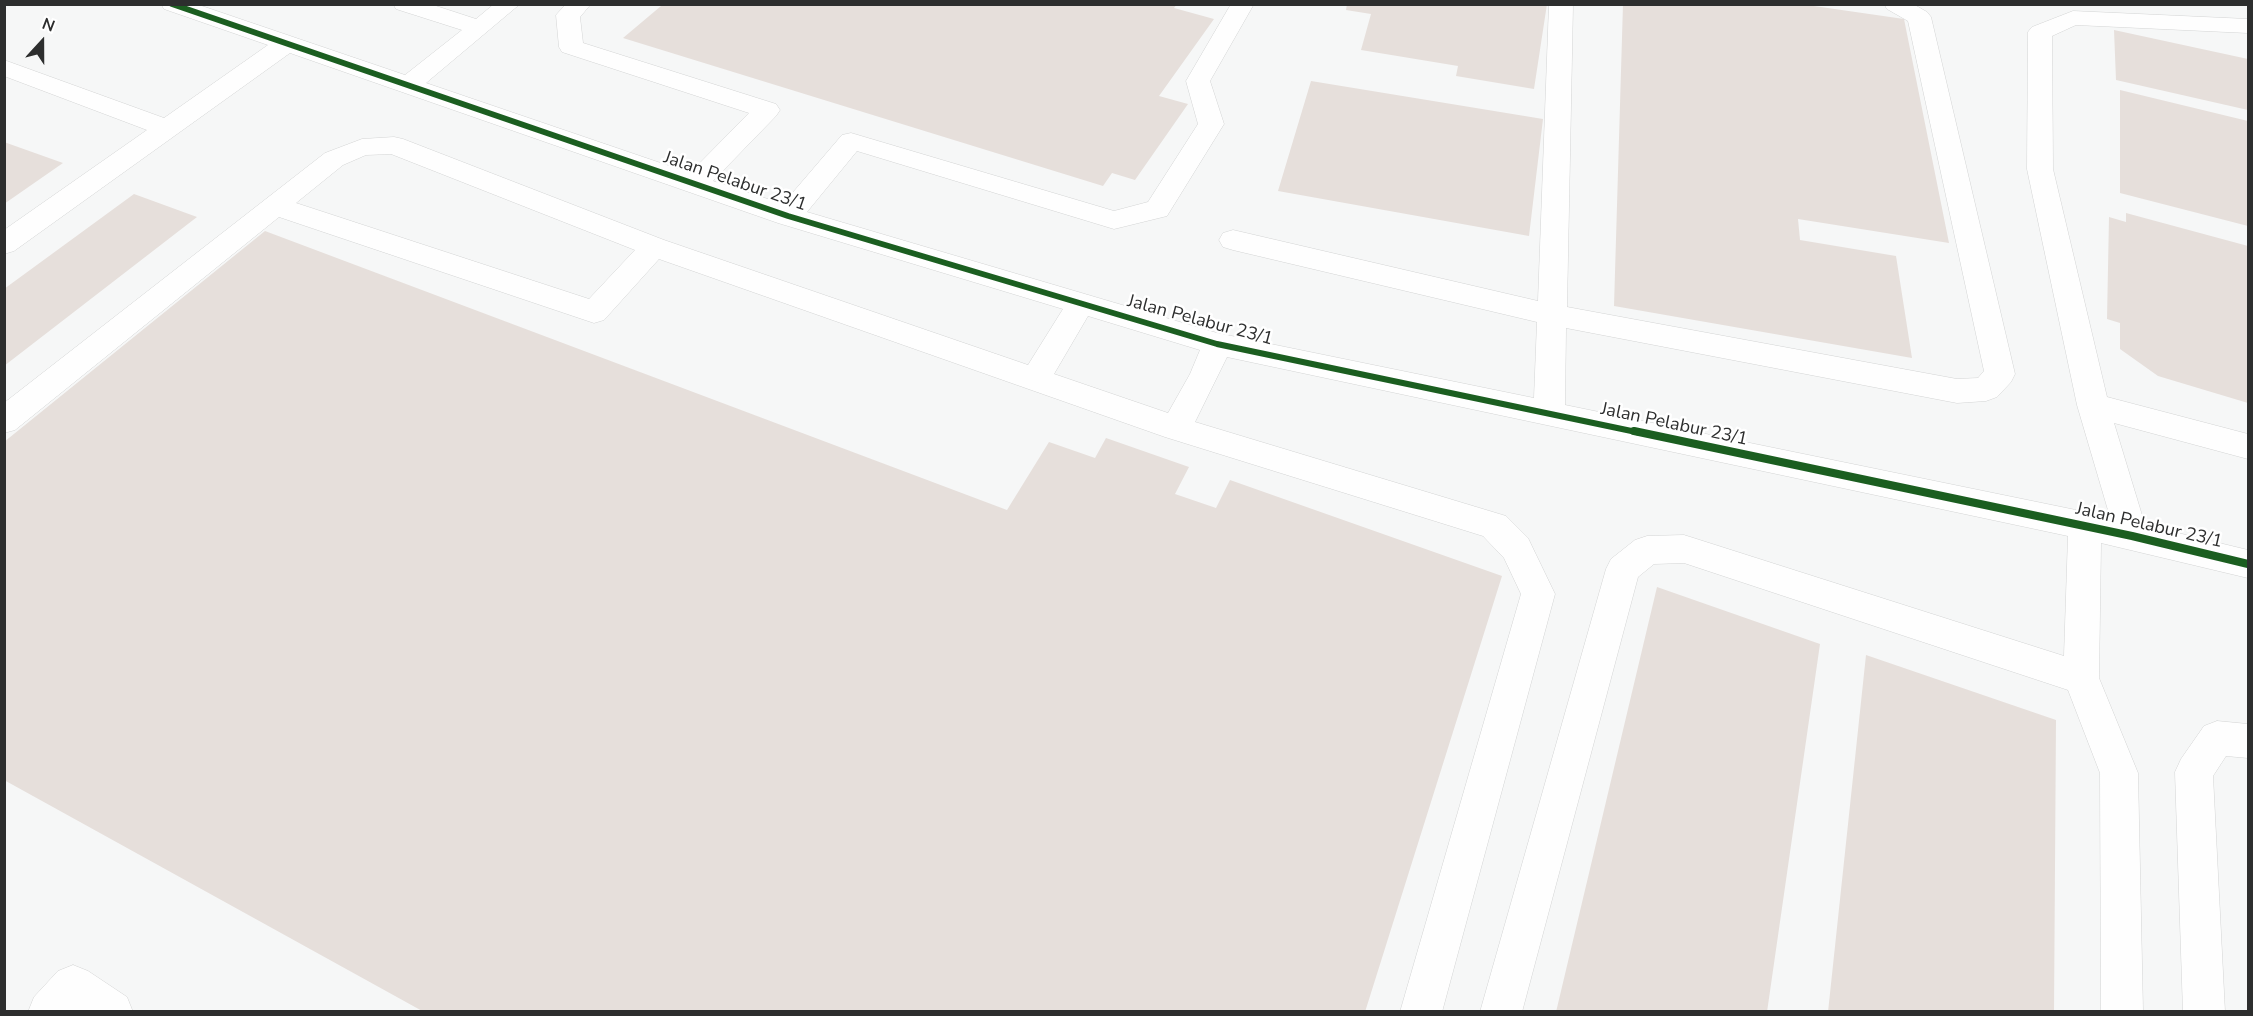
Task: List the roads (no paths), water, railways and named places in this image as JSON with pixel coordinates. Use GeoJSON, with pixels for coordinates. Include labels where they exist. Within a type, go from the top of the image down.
{"type":"FeatureCollection","features":[{"type":"Feature","properties":{"kind":"street","name":"Jalan Pelabur 23/1"},"geometry":{"type":"LineString","coordinates":[[172,4],[788,216],[1217,344],[2132,536],[2248,564]]}},
{"type":"Feature","properties":{"kind":"street"},"geometry":{"type":"LineString","coordinates":[[404,4],[480,28]]}},
{"type":"Feature","properties":{"kind":"street"},"geometry":{"type":"LineString","coordinates":[[407,86],[509,4]]}},
{"type":"Feature","properties":{"kind":"street"},"geometry":{"type":"LineString","coordinates":[[580,4],[568,15],[571,47],[767,110],[694,184]]}},
{"type":"Feature","properties":{"kind":"street"},"geometry":{"type":"LineString","coordinates":[[788,216],[851,141],[1114,220],[1157,209],[1210,124],[1198,81],[1243,4]]}},
{"type":"Feature","properties":{"kind":"street"},"geometry":{"type":"LineString","coordinates":[[1549,414],[1561,4]]}},
{"type":"Feature","properties":{"kind":"street"},"geometry":{"type":"LineString","coordinates":[[1233,240],[1552,315],[1957,391],[1986,389],[2000,374],[1919,17],[1894,4]]}},
{"type":"Feature","properties":{"kind":"street"},"geometry":{"type":"LineString","coordinates":[[2132,536],[2093,405],[2040,169],[2040,32],[2073,18],[2248,26]]}},
{"type":"Feature","properties":{"kind":"street"},"geometry":{"type":"LineString","coordinates":[[4,244],[286,44]]}},
{"type":"Feature","properties":{"kind":"street"},"geometry":{"type":"LineString","coordinates":[[4,67],[167,129]]}},
{"type":"Feature","properties":{"kind":"street"},"geometry":{"type":"LineString","coordinates":[[4,421],[334,159],[362,147],[394,145],[654,247],[1176,428],[1494,526],[1516,549],[1538,594],[1421,1011]]}},
{"type":"Feature","properties":{"kind":"street"},"geometry":{"type":"LineString","coordinates":[[276,206],[594,312],[654,247]]}},
{"type":"Feature","properties":{"kind":"street"},"geometry":{"type":"LineString","coordinates":[[1036,378],[1081,304]]}},
{"type":"Feature","properties":{"kind":"street"},"geometry":{"type":"LineString","coordinates":[[1176,428],[1205,374],[1217,344]]}},
{"type":"Feature","properties":{"kind":"street"},"geometry":{"type":"LineString","coordinates":[[2093,405],[2248,446]]}},
{"type":"Feature","properties":{"kind":"street"},"geometry":{"type":"LineString","coordinates":[[2085,526],[2081,678],[2120,773],[2122,1011]]}},
{"type":"Feature","properties":{"kind":"street"},"geometry":{"type":"LineString","coordinates":[[1501,1011],[1623,569],[1647,550],[1684,549],[2081,678]]}},
{"type":"Feature","properties":{"kind":"street"},"geometry":{"type":"LineString","coordinates":[[2204,1011],[2194,772],[2217,738],[2248,741]]}},
{"type":"Feature","properties":{"kind":"street"},"geometry":{"type":"LineString","coordinates":[[49,1011],[73,986],[112,1011]]}}]}
